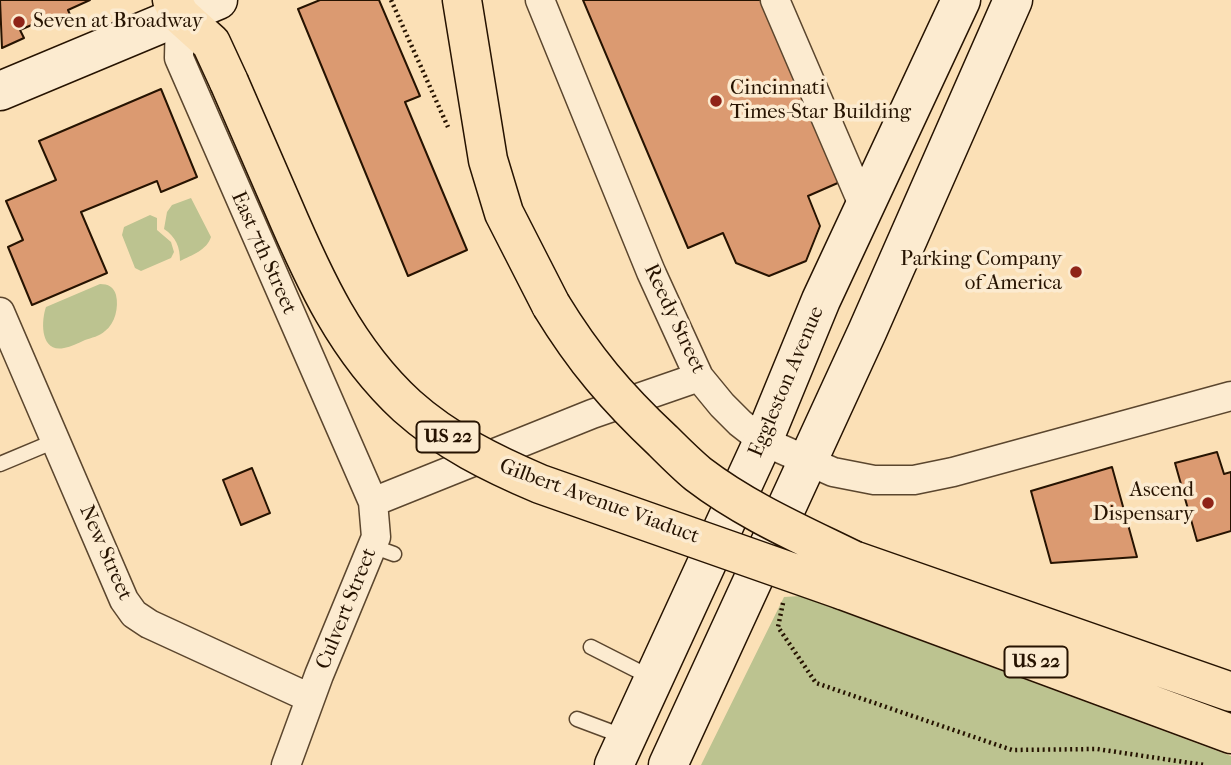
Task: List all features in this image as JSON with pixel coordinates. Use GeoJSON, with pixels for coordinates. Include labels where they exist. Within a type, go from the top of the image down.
{"type":"FeatureCollection","features":[{"type":"Feature","properties":{"kind":"main road"},"geometry":{"type":"LineString","coordinates":[[0,91],[176,7],[218,0]]}},
{"type":"Feature","properties":{"kind":"main road","name":"Gilbert Avenue Viaduct"},"geometry":{"type":"LineString","coordinates":[[462,0],[488,160],[504,213],[551,305],[574,342],[603,382],[624,404],[698,474],[847,575],[1231,734]]}},
{"type":"Feature","properties":{"kind":"main road","name":"Eggleston Avenue"},"geometry":{"type":"LineString","coordinates":[[621,751],[763,441],[863,207],[961,0]]}},
{"type":"Feature","properties":{"kind":"main road"},"geometry":{"type":"LineString","coordinates":[[668,765],[867,332],[1013,0]]}},
{"type":"Feature","properties":{"kind":"main road","name":"Gilbert Avenue Viaduct"},"geometry":{"type":"LineString","coordinates":[[176,7],[211,43],[311,273],[352,344],[408,407],[444,435],[492,463],[540,484],[1231,692]]}},
{"type":"Feature","properties":{"kind":"street","name":"Reedy Street"},"geometry":{"type":"LineString","coordinates":[[540,0],[651,272],[699,377],[740,424],[763,441],[833,472],[874,480],[914,480],[953,472],[1231,396]]}},
{"type":"Feature","properties":{"kind":"street"},"geometry":{"type":"LineString","coordinates":[[775,0],[863,207]]}},
{"type":"Feature","properties":{"kind":"street","name":"East 7th Street"},"geometry":{"type":"LineString","coordinates":[[176,7],[179,58],[373,502]]}},
{"type":"Feature","properties":{"kind":"street","name":"New Street"},"geometry":{"type":"LineString","coordinates":[[0,312],[124,600],[134,614],[149,624],[310,698]]}},
{"type":"Feature","properties":{"kind":"street"},"geometry":{"type":"LineString","coordinates":[[373,502],[592,414],[699,377]]}},
{"type":"Feature","properties":{"kind":"street","name":"Culvert Street"},"geometry":{"type":"LineString","coordinates":[[286,765],[310,698],[383,550],[376,537],[373,502]]}},
{"type":"Feature","properties":{"kind":"lane"},"geometry":{"type":"LineString","coordinates":[[0,464],[55,441]]}},
{"type":"Feature","properties":{"kind":"lane"},"geometry":{"type":"LineString","coordinates":[[591,647],[654,679]]}},
{"type":"Feature","properties":{"kind":"lane"},"geometry":{"type":"LineString","coordinates":[[577,719],[621,751]]}},
{"type":"Feature","properties":{"kind":"path"},"geometry":{"type":"LineString","coordinates":[[391,0],[449,128]]}},
{"type":"Feature","properties":{"kind":"path"},"geometry":{"type":"LineString","coordinates":[[784,597],[778,627],[816,684],[1012,750],[1097,749],[1204,765]]}},
{"type":"Feature","properties":{"kind":"green space"},"geometry":{"type":"Polygon","coordinates":[[[191,198],[211,237],[203,249],[180,261],[172,235],[164,229],[167,212],[172,205],[191,198]]]}},
{"type":"Feature","properties":{"kind":"green space"},"geometry":{"type":"Polygon","coordinates":[[[150,215],[157,218],[157,230],[171,242],[174,252],[171,258],[141,271],[135,268],[122,235],[124,227],[150,215]]]}},
{"type":"Feature","properties":{"kind":"green space"},"geometry":{"type":"Polygon","coordinates":[[[100,284],[110,286],[116,295],[115,315],[108,328],[98,336],[69,347],[50,346],[43,327],[46,307],[100,284]]]}},
{"type":"Feature","properties":{"kind":"green space"},"geometry":{"type":"Polygon","coordinates":[[[800,596],[1231,756],[1231,765],[701,765],[784,597],[800,596]]]}},
{"type":"Feature","properties":{"kind":"building","name":"Seven at Broadway"},"geometry":{"type":"Polygon","coordinates":[[[0,0],[90,0],[68,10],[71,17],[52,26],[48,18],[20,30],[24,38],[2,48],[0,0]]]}},
{"type":"Feature","properties":{"kind":"building"},"geometry":{"type":"Polygon","coordinates":[[[320,0],[379,0],[420,96],[405,102],[467,250],[408,276],[298,9],[320,0]]]}},
{"type":"Feature","properties":{"kind":"building","name":"Cincinnati Times-Star Building"},"geometry":{"type":"Polygon","coordinates":[[[583,0],[764,0],[840,182],[808,196],[820,226],[806,261],[769,276],[736,263],[723,233],[688,248],[583,0]]]}},
{"type":"Feature","properties":{"kind":"building"},"geometry":{"type":"Polygon","coordinates":[[[161,89],[197,177],[161,192],[157,181],[81,212],[107,273],[32,305],[8,247],[23,240],[6,201],[56,180],[39,141],[161,89]]]}},
{"type":"Feature","properties":{"kind":"building","name":"Ascend Dispensary"},"geometry":{"type":"Polygon","coordinates":[[[1217,452],[1224,474],[1231,472],[1231,531],[1197,541],[1175,463],[1217,452]]]}},
{"type":"Feature","properties":{"kind":"building"},"geometry":{"type":"Polygon","coordinates":[[[1112,467],[1137,557],[1051,563],[1031,491],[1112,467]]]}},
{"type":"Feature","properties":{"kind":"building"},"geometry":{"type":"Polygon","coordinates":[[[252,468],[270,513],[241,525],[223,480],[252,468]]]}},
{"type":"Feature","properties":{"kind":"place","name":"Seven at Broadway"},"geometry":{"type":"Point","coordinates":[19,22]}},
{"type":"Feature","properties":{"kind":"place","name":"Cincinnati Times-Star Building"},"geometry":{"type":"Point","coordinates":[716,101]}},
{"type":"Feature","properties":{"kind":"place","name":"Parking Company of America"},"geometry":{"type":"Point","coordinates":[1076,272]}},
{"type":"Feature","properties":{"kind":"place","name":"Ascend Dispensary"},"geometry":{"type":"Point","coordinates":[1208,503]}}]}
